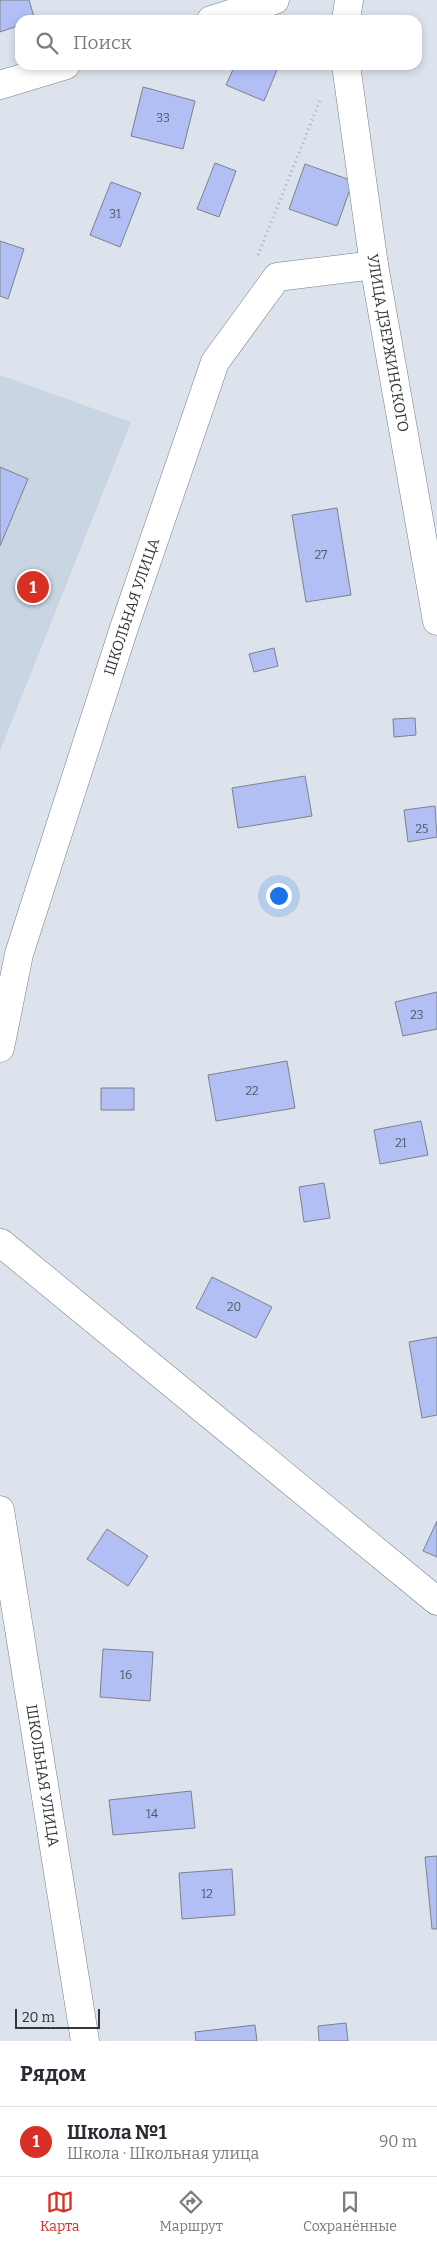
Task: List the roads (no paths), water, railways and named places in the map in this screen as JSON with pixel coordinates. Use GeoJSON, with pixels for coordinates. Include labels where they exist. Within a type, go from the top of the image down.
{"type":"FeatureCollection","features":[{"type":"Feature","properties":{"kind":"street"},"geometry":{"type":"LineString","coordinates":[[227,15],[275,0]]}},
{"type":"Feature","properties":{"kind":"street"},"geometry":{"type":"LineString","coordinates":[[347,15],[349,0]]}},
{"type":"Feature","properties":{"kind":"street"},"geometry":{"type":"LineString","coordinates":[[0,85],[50,70]]}},
{"type":"Feature","properties":{"kind":"street","name":"УЛИЦА ДЗЕРЖИНСКОГО"},"geometry":{"type":"LineString","coordinates":[[347,70],[374,265],[437,621]]}},
{"type":"Feature","properties":{"kind":"street","name":"ШКОЛЬНАЯ УЛИЦА"},"geometry":{"type":"LineString","coordinates":[[0,1048],[19,954],[124,628],[214,362],[277,277],[374,265]]}},
{"type":"Feature","properties":{"kind":"street"},"geometry":{"type":"LineString","coordinates":[[0,1248],[437,1601]]}},
{"type":"Feature","properties":{"kind":"street","name":"ШКОЛЬНАЯ УЛИЦА"},"geometry":{"type":"LineString","coordinates":[[0,1510],[85,2041]]}},
{"type":"Feature","properties":{"kind":"place","name":"Школа №1"},"geometry":{"type":"Point","coordinates":[33,587]}}]}
